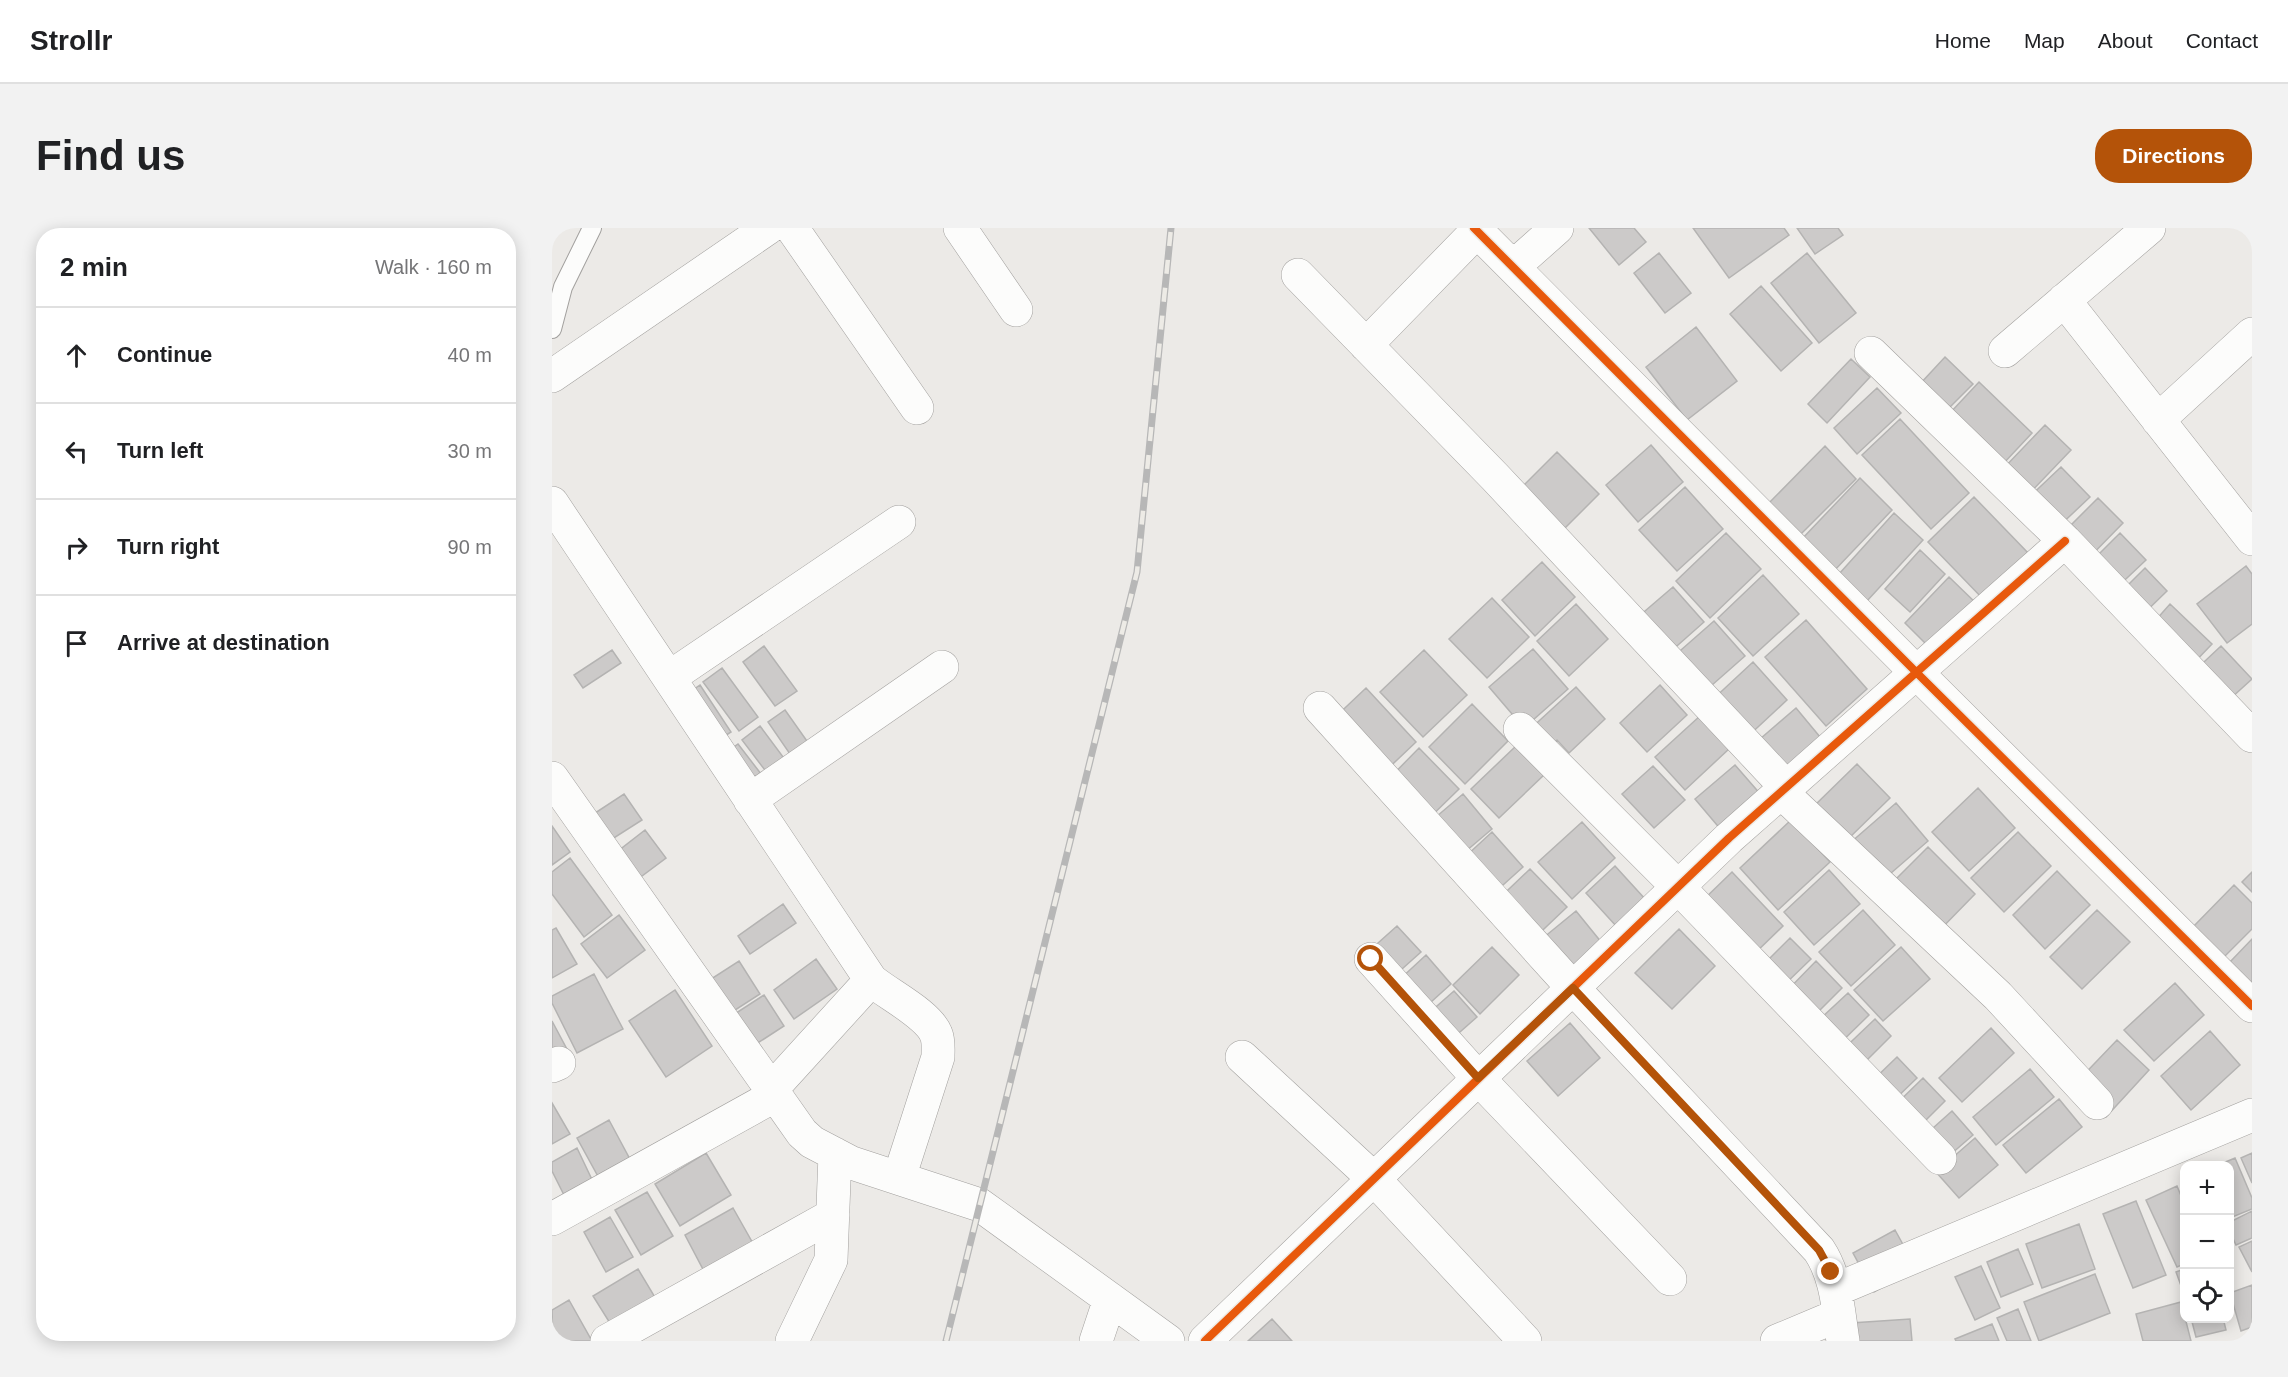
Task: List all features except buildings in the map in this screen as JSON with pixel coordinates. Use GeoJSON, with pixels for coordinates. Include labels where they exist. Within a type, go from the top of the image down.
{"type":"FeatureCollection","features":[{"type":"Feature","properties":{"kind":"street"},"geometry":{"type":"LineString","coordinates":[[552,376],[768,228]]}},
{"type":"Feature","properties":{"kind":"street"},"geometry":{"type":"LineString","coordinates":[[792,228],[916,408]]}},
{"type":"Feature","properties":{"kind":"street"},"geometry":{"type":"LineString","coordinates":[[960,228],[1016,310]]}},
{"type":"Feature","properties":{"kind":"street"},"geometry":{"type":"LineString","coordinates":[[1513,267],[1557,228]]}},
{"type":"Feature","properties":{"kind":"street"},"geometry":{"type":"LineString","coordinates":[[2005,351],[2149,228]]}},
{"type":"Feature","properties":{"kind":"street"},"geometry":{"type":"LineString","coordinates":[[1366,345],[1476,229],[2252,1006]]}},
{"type":"Feature","properties":{"kind":"street"},"geometry":{"type":"LineString","coordinates":[[1298,275],[1503,485],[1784,789],[1998,996],[2097,1103]]}},
{"type":"Feature","properties":{"kind":"street"},"geometry":{"type":"LineString","coordinates":[[2064,300],[2251,536]]}},
{"type":"Feature","properties":{"kind":"street"},"geometry":{"type":"LineString","coordinates":[[2158,420],[2252,334]]}},
{"type":"Feature","properties":{"kind":"street"},"geometry":{"type":"LineString","coordinates":[[1871,353],[2065,541],[2252,736]]}},
{"type":"Feature","properties":{"kind":"street"},"geometry":{"type":"LineString","coordinates":[[552,503],[750,800],[879,987],[917,1012],[936,1032],[939,1042],[938,1057],[833,1215],[607,1341]]}},
{"type":"Feature","properties":{"kind":"street"},"geometry":{"type":"LineString","coordinates":[[670,677],[899,522]]}},
{"type":"Feature","properties":{"kind":"street"},"geometry":{"type":"LineString","coordinates":[[1205,1341],[1729,838],[2065,541]]}},
{"type":"Feature","properties":{"kind":"street"},"geometry":{"type":"LineString","coordinates":[[750,800],[942,667]]}},
{"type":"Feature","properties":{"kind":"street"},"geometry":{"type":"LineString","coordinates":[[1320,708],[1573,988],[1819,1250],[1831,1272],[1839,1315]]}},
{"type":"Feature","properties":{"kind":"street"},"geometry":{"type":"LineString","coordinates":[[1520,729],[1678,887],[1940,1158]]}},
{"type":"Feature","properties":{"kind":"street"},"geometry":{"type":"LineString","coordinates":[[552,777],[802,1133],[812,1142],[864,1166],[980,1205],[1168,1341]]}},
{"type":"Feature","properties":{"kind":"street"},"geometry":{"type":"LineString","coordinates":[[1371,959],[1478,1078],[1670,1279]]}},
{"type":"Feature","properties":{"kind":"street"},"geometry":{"type":"LineString","coordinates":[[552,1219],[772,1093],[879,987]]}},
{"type":"Feature","properties":{"kind":"street"},"geometry":{"type":"LineString","coordinates":[[1242,1057],[1374,1179],[1525,1341]]}},
{"type":"Feature","properties":{"kind":"street"},"geometry":{"type":"LineString","coordinates":[[1777,1341],[1839,1315],[2252,1115]]}},
{"type":"Feature","properties":{"kind":"street"},"geometry":{"type":"LineString","coordinates":[[792,1341],[831,1260],[833,1215]]}},
{"type":"Feature","properties":{"kind":"street"},"geometry":{"type":"LineString","coordinates":[[1096,1341],[1110,1299]]}},
{"type":"Feature","properties":{"kind":"lane"},"geometry":{"type":"LineString","coordinates":[[552,329],[563,287],[592,228]]}},
{"type":"Feature","properties":{"kind":"railway"},"geometry":{"type":"LineString","coordinates":[[946,1341],[1137,572],[1171,228]]}},
{"type":"Feature","properties":{"kind":"cycle path"},"geometry":{"type":"LineString","coordinates":[[1474,228],[2252,1006]]}},
{"type":"Feature","properties":{"kind":"cycle path"},"geometry":{"type":"LineString","coordinates":[[1205,1341],[1729,838],[2065,541]]}},
{"type":"Feature","properties":{"kind":"route"},"geometry":{"type":"LineString","coordinates":[[1371,959],[1478,1078],[1573,988],[1819,1250],[1831,1272]]}}]}
